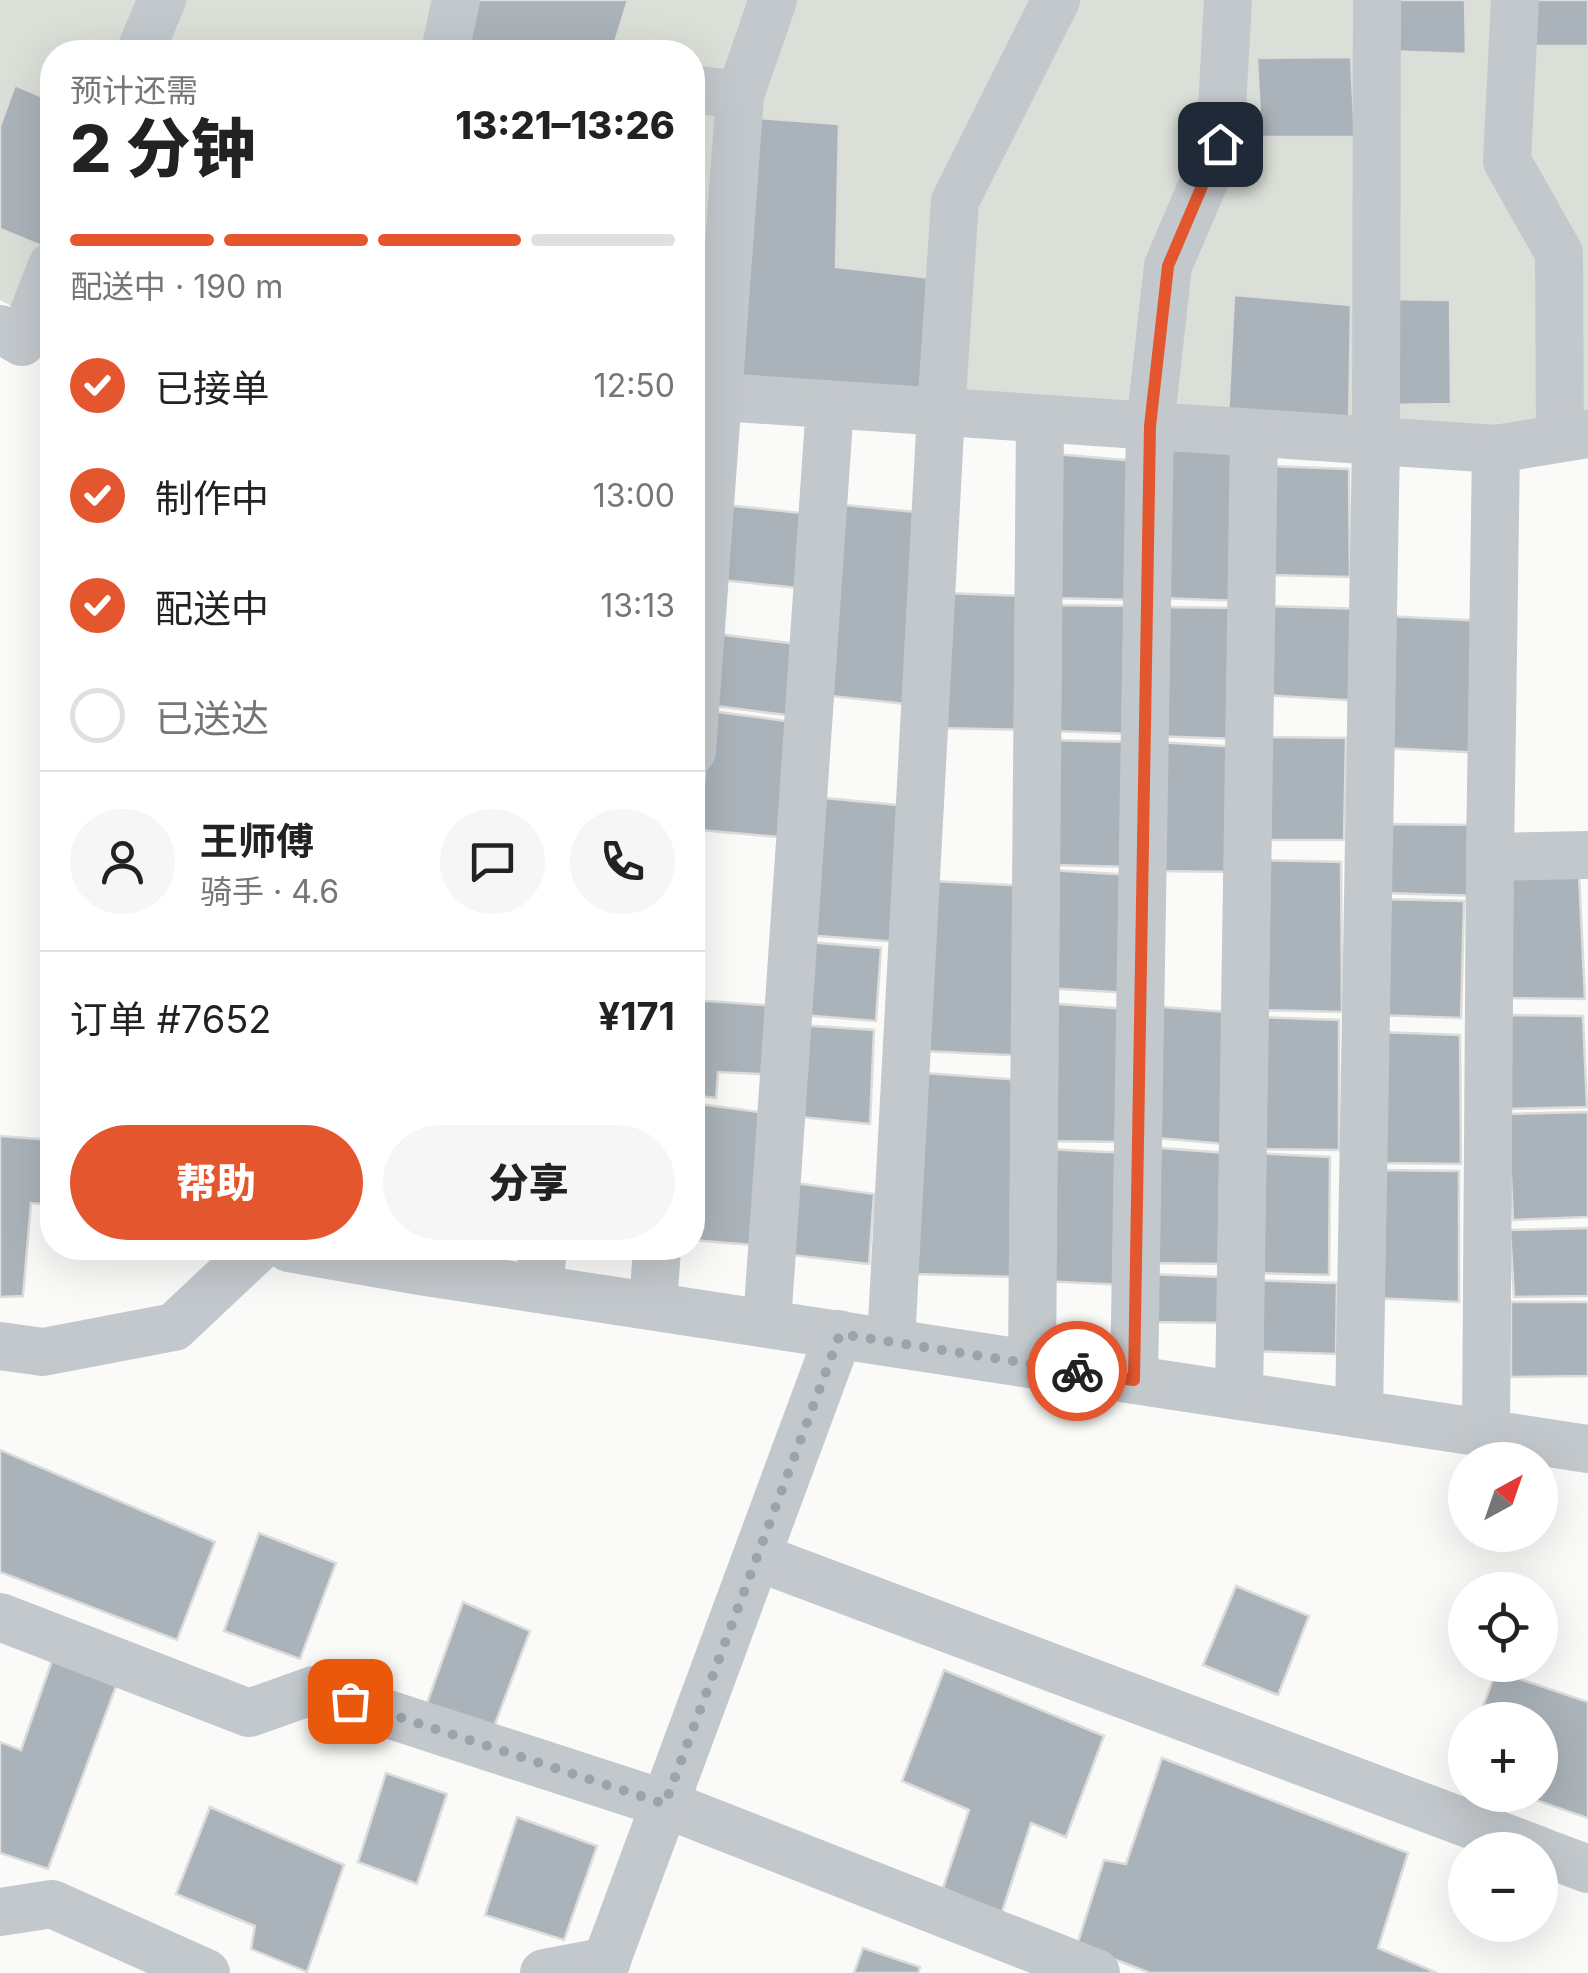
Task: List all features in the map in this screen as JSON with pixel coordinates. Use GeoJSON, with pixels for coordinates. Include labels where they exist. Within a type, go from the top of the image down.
{"type":"FeatureCollection","features":[{"type":"Feature","properties":{"kind":"street"},"geometry":{"type":"LineString","coordinates":[[145,40],[162,0]]}},
{"type":"Feature","properties":{"kind":"street"},"geometry":{"type":"LineString","coordinates":[[448,40],[456,0]]}},
{"type":"Feature","properties":{"kind":"street"},"geometry":{"type":"LineString","coordinates":[[705,573],[740,94],[773,0]]}},
{"type":"Feature","properties":{"kind":"street"},"geometry":{"type":"LineString","coordinates":[[891,1342],[955,200],[1056,0]]}},
{"type":"Feature","properties":{"kind":"street"},"geometry":{"type":"LineString","coordinates":[[1134,1380],[1150,426],[1168,266],[1220,144],[1228,0]]}},
{"type":"Feature","properties":{"kind":"street"},"geometry":{"type":"LineString","coordinates":[[1358,1414],[1376,461],[1377,0]]}},
{"type":"Feature","properties":{"kind":"street"},"geometry":{"type":"LineString","coordinates":[[705,397],[1496,449],[1574,436],[1559,253],[1506,161],[1515,0]]}},
{"type":"Feature","properties":{"kind":"street"},"geometry":{"type":"LineString","coordinates":[[705,91],[740,94]]}},
{"type":"Feature","properties":{"kind":"street"},"geometry":{"type":"LineString","coordinates":[[18,339],[40,292]]}},
{"type":"Feature","properties":{"kind":"street"},"geometry":{"type":"LineString","coordinates":[[767,1323],[830,404]]}},
{"type":"Feature","properties":{"kind":"street"},"geometry":{"type":"LineString","coordinates":[[1032,1364],[1040,419]]}},
{"type":"Feature","properties":{"kind":"street"},"geometry":{"type":"LineString","coordinates":[[1240,1396],[1254,433]]}},
{"type":"Feature","properties":{"kind":"street"},"geometry":{"type":"LineString","coordinates":[[1486,1434],[1496,449]]}},
{"type":"Feature","properties":{"kind":"street"},"geometry":{"type":"LineString","coordinates":[[1490,858],[1588,856]]}},
{"type":"Feature","properties":{"kind":"street"},"geometry":{"type":"LineString","coordinates":[[0,1346],[43,1352],[174,1327],[245,1260]]}},
{"type":"Feature","properties":{"kind":"street"},"geometry":{"type":"LineString","coordinates":[[428,1260],[541,1268],[653,1306],[1588,1449]]}},
{"type":"Feature","properties":{"kind":"street"},"geometry":{"type":"LineString","coordinates":[[653,1306],[656,1260]]}},
{"type":"Feature","properties":{"kind":"street"},"geometry":{"type":"LineString","coordinates":[[544,1973],[604,1967],[840,1334]]}},
{"type":"Feature","properties":{"kind":"street"},"geometry":{"type":"LineString","coordinates":[[757,1557],[1491,1832]]}},
{"type":"Feature","properties":{"kind":"street"},"geometry":{"type":"LineString","coordinates":[[0,1617],[249,1713],[314,1690],[665,1804],[1096,1973]]}},
{"type":"Feature","properties":{"kind":"street"},"geometry":{"type":"LineString","coordinates":[[1558,1857],[1588,1869]]}},
{"type":"Feature","properties":{"kind":"street"},"geometry":{"type":"LineString","coordinates":[[0,1912],[52,1904],[206,1973]]}},
{"type":"Feature","properties":{"kind":"shaded area"},"geometry":{"type":"Polygon","coordinates":[[[0,0],[1588,0],[1588,419],[1491,434],[705,374],[705,40],[40,40],[40,321],[0,300],[0,0]]]}},
{"type":"Feature","properties":{"kind":"building"},"geometry":{"type":"Polygon","coordinates":[[[474,0],[628,0],[616,40],[461,40],[474,0]]]}},
{"type":"Feature","properties":{"kind":"building"},"geometry":{"type":"Polygon","coordinates":[[[1385,0],[1465,0],[1466,54],[1384,51],[1385,0]]]}},
{"type":"Feature","properties":{"kind":"building"},"geometry":{"type":"Polygon","coordinates":[[[1525,0],[1588,0],[1588,46],[1523,46],[1525,0]]]}},
{"type":"Feature","properties":{"kind":"building"},"geometry":{"type":"Polygon","coordinates":[[[1351,57],[1355,137],[1261,137],[1257,58],[1351,57]]]}},
{"type":"Feature","properties":{"kind":"building"},"geometry":{"type":"Polygon","coordinates":[[[15,85],[40,96],[40,245],[0,229],[0,126],[15,85]]]}},
{"type":"Feature","properties":{"kind":"building"},"geometry":{"type":"Polygon","coordinates":[[[759,118],[839,124],[836,267],[932,278],[927,398],[735,384],[759,118]]]}},
{"type":"Feature","properties":{"kind":"building"},"geometry":{"type":"Polygon","coordinates":[[[705,242],[717,243],[710,341],[705,341],[705,242]]]}},
{"type":"Feature","properties":{"kind":"building"},"geometry":{"type":"Polygon","coordinates":[[[1234,295],[1351,305],[1349,427],[1228,417],[1234,295]]]}},
{"type":"Feature","properties":{"kind":"building"},"geometry":{"type":"Polygon","coordinates":[[[1384,299],[1450,300],[1451,404],[1384,405],[1384,299]]]}},
{"type":"Feature","properties":{"kind":"building"},"geometry":{"type":"Polygon","coordinates":[[[1163,449],[1244,453],[1243,601],[1158,598],[1163,449]]]}},
{"type":"Feature","properties":{"kind":"building"},"geometry":{"type":"Polygon","coordinates":[[[1055,454],[1136,461],[1136,600],[1053,598],[1055,454]]]}},
{"type":"Feature","properties":{"kind":"building"},"geometry":{"type":"Polygon","coordinates":[[[1268,466],[1349,469],[1350,577],[1269,575],[1268,466]]]}},
{"type":"Feature","properties":{"kind":"building"},"geometry":{"type":"Polygon","coordinates":[[[835,504],[926,513],[916,705],[821,695],[835,504]]]}},
{"type":"Feature","properties":{"kind":"building"},"geometry":{"type":"Polygon","coordinates":[[[726,505],[810,514],[808,589],[722,580],[726,505]]]}},
{"type":"Feature","properties":{"kind":"building"},"geometry":{"type":"Polygon","coordinates":[[[945,593],[1027,596],[1025,730],[940,728],[945,593]]]}},
{"type":"Feature","properties":{"kind":"building"},"geometry":{"type":"Polygon","coordinates":[[[1051,605],[1135,606],[1135,734],[1050,731],[1051,605]]]}},
{"type":"Feature","properties":{"kind":"building"},"geometry":{"type":"Polygon","coordinates":[[[1267,606],[1364,609],[1361,701],[1263,695],[1267,606]]]}},
{"type":"Feature","properties":{"kind":"building"},"geometry":{"type":"Polygon","coordinates":[[[1157,607],[1242,608],[1239,739],[1153,736],[1157,607]]]}},
{"type":"Feature","properties":{"kind":"building"},"geometry":{"type":"Polygon","coordinates":[[[1385,616],[1485,621],[1483,753],[1384,748],[1385,616]]]}},
{"type":"Feature","properties":{"kind":"building"},"geometry":{"type":"Polygon","coordinates":[[[717,634],[805,645],[801,717],[709,705],[717,634]]]}},
{"type":"Feature","properties":{"kind":"building"},"geometry":{"type":"Polygon","coordinates":[[[710,711],[786,721],[779,837],[705,830],[710,711]]]}},
{"type":"Feature","properties":{"kind":"building"},"geometry":{"type":"Polygon","coordinates":[[[1261,737],[1346,738],[1344,840],[1258,840],[1261,737]]]}},
{"type":"Feature","properties":{"kind":"building"},"geometry":{"type":"Polygon","coordinates":[[[1049,740],[1132,742],[1135,867],[1050,865],[1049,740]]]}},
{"type":"Feature","properties":{"kind":"building"},"geometry":{"type":"Polygon","coordinates":[[[1158,742],[1238,747],[1236,872],[1155,871],[1158,742]]]}},
{"type":"Feature","properties":{"kind":"building"},"geometry":{"type":"Polygon","coordinates":[[[814,797],[908,806],[898,942],[805,935],[814,797]]]}},
{"type":"Feature","properties":{"kind":"building"},"geometry":{"type":"Polygon","coordinates":[[[1385,824],[1480,825],[1481,896],[1383,893],[1385,824]]]}},
{"type":"Feature","properties":{"kind":"building"},"geometry":{"type":"Polygon","coordinates":[[[1258,860],[1341,862],[1342,1012],[1257,1010],[1258,860]]]}},
{"type":"Feature","properties":{"kind":"building"},"geometry":{"type":"Polygon","coordinates":[[[1047,870],[1133,875],[1130,993],[1045,988],[1047,870]]]}},
{"type":"Feature","properties":{"kind":"building"},"geometry":{"type":"Polygon","coordinates":[[[1579,874],[1585,999],[1501,998],[1501,875],[1579,874]]]}},
{"type":"Feature","properties":{"kind":"building"},"geometry":{"type":"Polygon","coordinates":[[[934,881],[1027,886],[1027,1056],[923,1051],[934,881]]]}},
{"type":"Feature","properties":{"kind":"building"},"geometry":{"type":"Polygon","coordinates":[[[1380,899],[1464,901],[1461,1018],[1375,1015],[1380,899]]]}},
{"type":"Feature","properties":{"kind":"building"},"geometry":{"type":"Polygon","coordinates":[[[807,942],[881,948],[876,1021],[802,1015],[807,942]]]}},
{"type":"Feature","properties":{"kind":"building"},"geometry":{"type":"Polygon","coordinates":[[[705,1001],[778,1006],[778,1075],[718,1072],[716,1098],[705,1097],[705,1001]]]}},
{"type":"Feature","properties":{"kind":"building"},"geometry":{"type":"Polygon","coordinates":[[[1045,1003],[1127,1009],[1124,1142],[1042,1141],[1045,1003]]]}},
{"type":"Feature","properties":{"kind":"building"},"geometry":{"type":"Polygon","coordinates":[[[1150,1006],[1228,1012],[1225,1144],[1147,1137],[1150,1006]]]}},
{"type":"Feature","properties":{"kind":"building"},"geometry":{"type":"Polygon","coordinates":[[[1506,1015],[1583,1016],[1587,1107],[1507,1109],[1506,1015]]]}},
{"type":"Feature","properties":{"kind":"building"},"geometry":{"type":"Polygon","coordinates":[[[1256,1017],[1339,1020],[1339,1150],[1255,1149],[1256,1017]]]}},
{"type":"Feature","properties":{"kind":"building"},"geometry":{"type":"Polygon","coordinates":[[[799,1025],[874,1030],[870,1124],[791,1116],[799,1025]]]}},
{"type":"Feature","properties":{"kind":"building"},"geometry":{"type":"Polygon","coordinates":[[[1380,1032],[1460,1035],[1461,1164],[1376,1163],[1380,1032]]]}},
{"type":"Feature","properties":{"kind":"building"},"geometry":{"type":"Polygon","coordinates":[[[924,1073],[1021,1080],[1016,1277],[915,1274],[924,1073]]]}},
{"type":"Feature","properties":{"kind":"building"},"geometry":{"type":"Polygon","coordinates":[[[705,1105],[759,1112],[752,1245],[705,1241],[705,1105]]]}},
{"type":"Feature","properties":{"kind":"building"},"geometry":{"type":"Polygon","coordinates":[[[1588,1112],[1588,1217],[1513,1220],[1508,1114],[1588,1112]]]}},
{"type":"Feature","properties":{"kind":"building"},"geometry":{"type":"Polygon","coordinates":[[[0,1136],[40,1139],[40,1204],[31,1203],[23,1296],[0,1297],[0,1136]]]}},
{"type":"Feature","properties":{"kind":"building"},"geometry":{"type":"Polygon","coordinates":[[[1148,1147],[1226,1153],[1223,1264],[1145,1263],[1148,1147]]]}},
{"type":"Feature","properties":{"kind":"building"},"geometry":{"type":"Polygon","coordinates":[[[1046,1149],[1126,1153],[1124,1285],[1043,1281],[1046,1149]]]}},
{"type":"Feature","properties":{"kind":"building"},"geometry":{"type":"Polygon","coordinates":[[[1253,1153],[1330,1157],[1329,1275],[1251,1273],[1253,1153]]]}},
{"type":"Feature","properties":{"kind":"building"},"geometry":{"type":"Polygon","coordinates":[[[1380,1170],[1459,1171],[1459,1302],[1374,1298],[1380,1170]]]}},
{"type":"Feature","properties":{"kind":"building"},"geometry":{"type":"Polygon","coordinates":[[[789,1182],[874,1194],[869,1264],[783,1254],[789,1182]]]}},
{"type":"Feature","properties":{"kind":"building"},"geometry":{"type":"Polygon","coordinates":[[[1588,1228],[1588,1296],[1514,1297],[1510,1230],[1588,1228]]]}},
{"type":"Feature","properties":{"kind":"building"},"geometry":{"type":"Polygon","coordinates":[[[1147,1274],[1223,1277],[1223,1323],[1146,1322],[1147,1274]]]}},
{"type":"Feature","properties":{"kind":"building"},"geometry":{"type":"Polygon","coordinates":[[[1249,1280],[1337,1283],[1336,1354],[1248,1351],[1249,1280]]]}},
{"type":"Feature","properties":{"kind":"building"},"geometry":{"type":"Polygon","coordinates":[[[1511,1302],[1588,1302],[1588,1376],[1511,1377],[1511,1302]]]}},
{"type":"Feature","properties":{"kind":"building"},"geometry":{"type":"Polygon","coordinates":[[[0,1450],[215,1542],[177,1640],[0,1572],[0,1450]]]}},
{"type":"Feature","properties":{"kind":"building"},"geometry":{"type":"Polygon","coordinates":[[[259,1533],[336,1563],[300,1659],[224,1631],[259,1533]]]}},
{"type":"Feature","properties":{"kind":"building"},"geometry":{"type":"Polygon","coordinates":[[[1236,1586],[1309,1616],[1278,1695],[1203,1665],[1236,1586]]]}},
{"type":"Feature","properties":{"kind":"building"},"geometry":{"type":"Polygon","coordinates":[[[463,1602],[530,1631],[492,1732],[426,1706],[463,1602]]]}},
{"type":"Feature","properties":{"kind":"building"},"geometry":{"type":"Polygon","coordinates":[[[54,1655],[118,1681],[48,1869],[0,1853],[0,1742],[21,1750],[54,1655]]]}},
{"type":"Feature","properties":{"kind":"building"},"geometry":{"type":"Polygon","coordinates":[[[944,1670],[1104,1736],[1066,1837],[1031,1823],[1001,1915],[943,1888],[969,1810],[902,1781],[944,1670]]]}},
{"type":"Feature","properties":{"kind":"building"},"geometry":{"type":"Polygon","coordinates":[[[1492,1682],[1529,1682],[1588,1702],[1588,1818],[1558,1808],[1558,1702],[1485,1702],[1492,1682]]]}},
{"type":"Feature","properties":{"kind":"building"},"geometry":{"type":"Polygon","coordinates":[[[1162,1758],[1408,1853],[1378,1948],[1437,1973],[1150,1973],[1077,1945],[1104,1860],[1126,1864],[1162,1758]]]}},
{"type":"Feature","properties":{"kind":"building"},"geometry":{"type":"Polygon","coordinates":[[[386,1773],[447,1794],[417,1884],[358,1862],[386,1773]]]}},
{"type":"Feature","properties":{"kind":"building"},"geometry":{"type":"Polygon","coordinates":[[[210,1807],[344,1865],[307,1972],[251,1949],[255,1926],[176,1894],[210,1807]]]}},
{"type":"Feature","properties":{"kind":"building"},"geometry":{"type":"Polygon","coordinates":[[[517,1817],[597,1846],[564,1940],[485,1915],[517,1817]]]}},
{"type":"Feature","properties":{"kind":"building"},"geometry":{"type":"Polygon","coordinates":[[[863,1948],[920,1967],[918,1973],[854,1973],[863,1948]]]}},
{"type":"Feature","properties":{"kind":"way so far"},"geometry":{"type":"LineString","coordinates":[[350,1701],[665,1804],[840,1334],[1077,1371]]}},
{"type":"Feature","properties":{"kind":"route"},"geometry":{"type":"LineString","coordinates":[[1077,1371],[1134,1380],[1150,426],[1168,266],[1220,144]]}}]}
